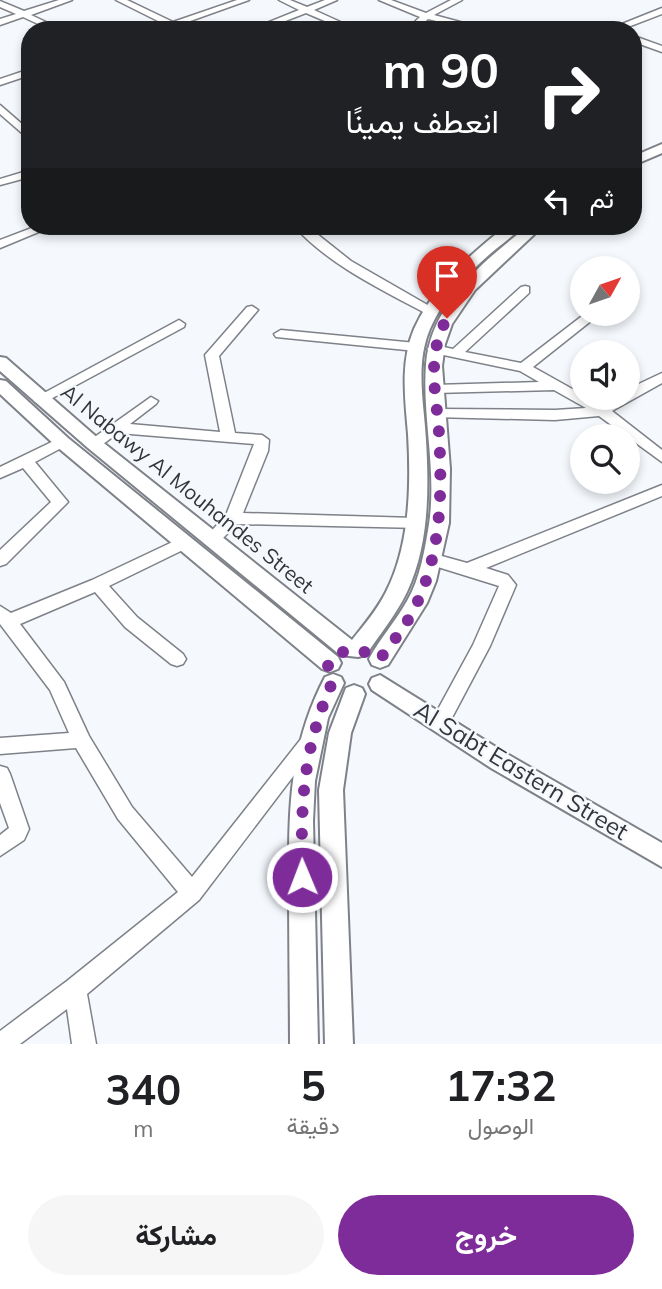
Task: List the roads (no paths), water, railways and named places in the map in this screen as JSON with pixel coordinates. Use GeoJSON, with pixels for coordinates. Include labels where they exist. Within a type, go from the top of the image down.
{"type":"FeatureCollection","features":[{"type":"Feature","properties":{"kind":"street"},"geometry":{"type":"LineString","coordinates":[[0,22],[68,0]]}},
{"type":"Feature","properties":{"kind":"street"},"geometry":{"type":"LineString","coordinates":[[120,0],[166,21]]}},
{"type":"Feature","properties":{"kind":"street"},"geometry":{"type":"LineString","coordinates":[[131,5],[149,0]]}},
{"type":"Feature","properties":{"kind":"street"},"geometry":{"type":"LineString","coordinates":[[181,21],[245,0]]}},
{"type":"Feature","properties":{"kind":"street"},"geometry":{"type":"LineString","coordinates":[[284,0],[333,21]]}},
{"type":"Feature","properties":{"kind":"street"},"geometry":{"type":"LineString","coordinates":[[276,21],[333,0]]}},
{"type":"Feature","properties":{"kind":"street"},"geometry":{"type":"LineString","coordinates":[[383,0],[446,21]]}},
{"type":"Feature","properties":{"kind":"street"},"geometry":{"type":"LineString","coordinates":[[420,21],[458,0]]}},
{"type":"Feature","properties":{"kind":"street"},"geometry":{"type":"LineString","coordinates":[[0,4],[38,21]]}},
{"type":"Feature","properties":{"kind":"street"},"geometry":{"type":"LineString","coordinates":[[635,21],[662,11]]}},
{"type":"Feature","properties":{"kind":"street"},"geometry":{"type":"LineString","coordinates":[[642,42],[662,49]]}},
{"type":"Feature","properties":{"kind":"street"},"geometry":{"type":"LineString","coordinates":[[0,82],[21,75]]}},
{"type":"Feature","properties":{"kind":"street"},"geometry":{"type":"LineString","coordinates":[[0,108],[21,123]]}},
{"type":"Feature","properties":{"kind":"street"},"geometry":{"type":"LineString","coordinates":[[642,157],[662,148]]}},
{"type":"Feature","properties":{"kind":"street"},"geometry":{"type":"LineString","coordinates":[[642,167],[662,158]]}},
{"type":"Feature","properties":{"kind":"street"},"geometry":{"type":"LineString","coordinates":[[0,182],[21,175]]}},
{"type":"Feature","properties":{"kind":"street"},"geometry":{"type":"LineString","coordinates":[[0,244],[24,235]]}},
{"type":"Feature","properties":{"kind":"street"},"geometry":{"type":"LineString","coordinates":[[310,235],[342,262],[367,278],[432,311]]}},
{"type":"Feature","properties":{"kind":"street"},"geometry":{"type":"LineString","coordinates":[[339,1044],[331,790],[340,733],[339,680],[334,657],[353,649],[397,592],[415,524],[418,468],[414,366],[447,318],[459,288],[485,251],[504,235]]}},
{"type":"Feature","properties":{"kind":"street"},"geometry":{"type":"LineString","coordinates":[[380,659],[418,603],[439,523],[441,496],[438,414],[425,348],[432,311],[525,235]]}},
{"type":"Feature","properties":{"kind":"street"},"geometry":{"type":"LineString","coordinates":[[457,352],[525,290]]}},
{"type":"Feature","properties":{"kind":"street"},"geometry":{"type":"LineString","coordinates":[[229,436],[211,361],[217,347],[252,310]]}},
{"type":"Feature","properties":{"kind":"street"},"geometry":{"type":"LineString","coordinates":[[40,399],[179,324]]}},
{"type":"Feature","properties":{"kind":"street"},"geometry":{"type":"LineString","coordinates":[[524,368],[575,326]]}},
{"type":"Feature","properties":{"kind":"street"},"geometry":{"type":"LineString","coordinates":[[281,334],[457,352],[524,368],[602,411],[662,457]]}},
{"type":"Feature","properties":{"kind":"street","name":"Al Nabawy Al Mouhandes Street"},"geometry":{"type":"LineString","coordinates":[[0,362],[94,444],[353,649]]}},
{"type":"Feature","properties":{"kind":"street"},"geometry":{"type":"LineString","coordinates":[[640,389],[662,377]]}},
{"type":"Feature","properties":{"kind":"street","name":"Al Nabawy Al Mouhandes Street"},"geometry":{"type":"LineString","coordinates":[[0,385],[62,442],[183,543],[339,680]]}},
{"type":"Feature","properties":{"kind":"street"},"geometry":{"type":"LineString","coordinates":[[435,389],[554,386]]}},
{"type":"Feature","properties":{"kind":"street"},"geometry":{"type":"LineString","coordinates":[[94,444],[151,401]]}},
{"type":"Feature","properties":{"kind":"street"},"geometry":{"type":"LineString","coordinates":[[438,414],[555,415],[602,411]]}},
{"type":"Feature","properties":{"kind":"street"},"geometry":{"type":"LineString","coordinates":[[118,428],[262,440],[261,451],[233,518],[212,538]]}},
{"type":"Feature","properties":{"kind":"street"},"geometry":{"type":"LineString","coordinates":[[0,473],[62,442]]}},
{"type":"Feature","properties":{"kind":"street"},"geometry":{"type":"LineString","coordinates":[[0,560],[60,502],[26,461]]}},
{"type":"Feature","properties":{"kind":"street"},"geometry":{"type":"LineString","coordinates":[[468,569],[662,490]]}},
{"type":"Feature","properties":{"kind":"street"},"geometry":{"type":"LineString","coordinates":[[233,518],[415,524]]}},
{"type":"Feature","properties":{"kind":"street"},"geometry":{"type":"LineString","coordinates":[[183,543],[98,584],[4,616],[58,687],[81,740],[125,813],[192,893]]}},
{"type":"Feature","properties":{"kind":"street"},"geometry":{"type":"LineString","coordinates":[[430,559],[502,579],[508,585],[481,646],[439,724]]}},
{"type":"Feature","properties":{"kind":"street"},"geometry":{"type":"LineString","coordinates":[[98,584],[131,622],[177,659]]}},
{"type":"Feature","properties":{"kind":"street"},"geometry":{"type":"LineString","coordinates":[[339,680],[364,694],[380,684],[384,667],[380,659],[370,652],[353,649]]}},
{"type":"Feature","properties":{"kind":"street"},"geometry":{"type":"LineString","coordinates":[[1,1044],[75,989],[192,893],[310,744],[339,680]]}},
{"type":"Feature","properties":{"kind":"street","name":"Al Sabt Eastern Street"},"geometry":{"type":"LineString","coordinates":[[380,684],[439,724],[662,856]]}},
{"type":"Feature","properties":{"kind":"street"},"geometry":{"type":"LineString","coordinates":[[0,746],[81,740]]}},
{"type":"Feature","properties":{"kind":"street"},"geometry":{"type":"LineString","coordinates":[[304,1044],[301,821],[310,744]]}},
{"type":"Feature","properties":{"kind":"street"},"geometry":{"type":"LineString","coordinates":[[0,774],[19,829],[18,834],[0,847]]}},
{"type":"Feature","properties":{"kind":"street"},"geometry":{"type":"LineString","coordinates":[[75,989],[84,1044]]}}]}
